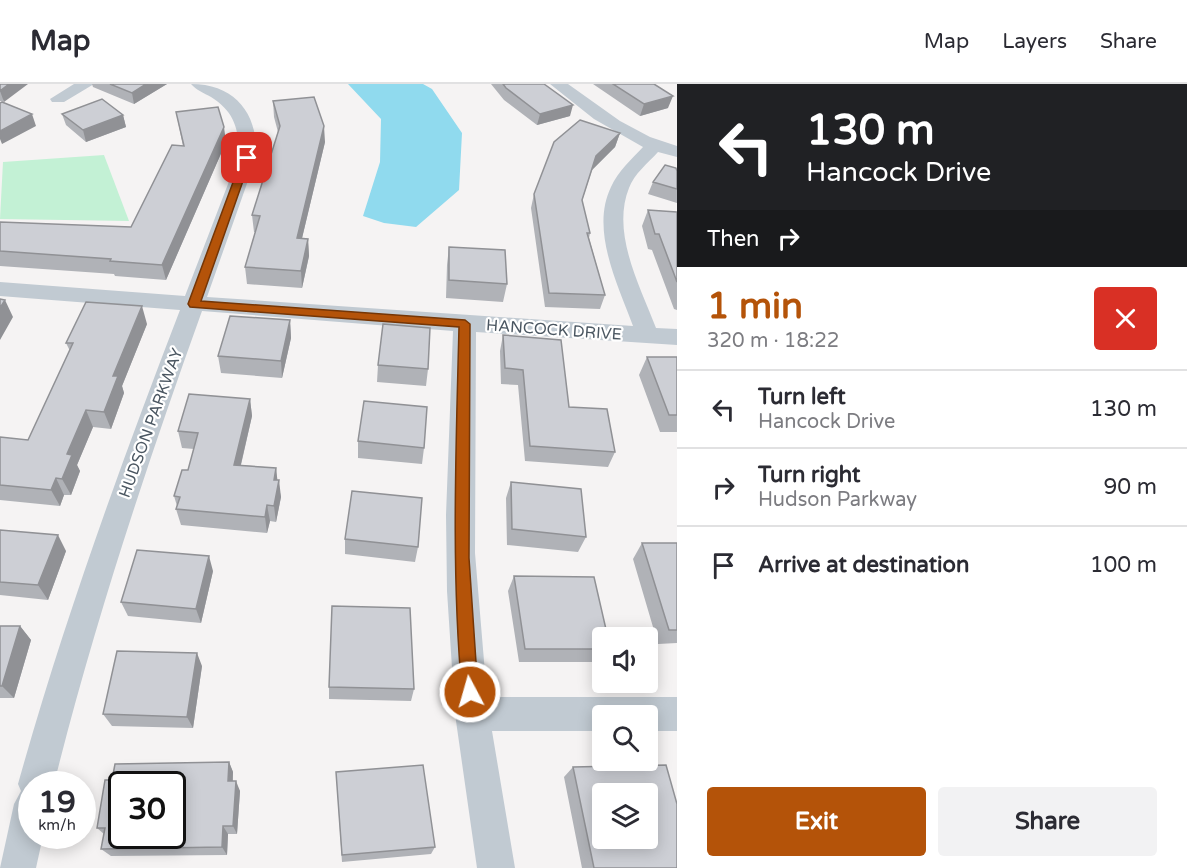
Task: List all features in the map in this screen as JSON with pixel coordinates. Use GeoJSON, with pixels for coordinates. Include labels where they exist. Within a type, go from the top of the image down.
{"type":"FeatureCollection","features":[{"type":"Feature","properties":{"kind":"street"},"geometry":{"type":"LineString","coordinates":[[58,99],[86,84]]}},
{"type":"Feature","properties":{"kind":"street","name":"HUDSON PARKWAY"},"geometry":{"type":"LineString","coordinates":[[39,771],[58,696],[84,612],[247,158],[249,142],[246,125],[236,109],[216,93],[199,84]]}},
{"type":"Feature","properties":{"kind":"street"},"geometry":{"type":"LineString","coordinates":[[558,84],[620,130],[654,146],[677,152]]}},
{"type":"Feature","properties":{"kind":"street"},"geometry":{"type":"LineString","coordinates":[[648,337],[618,249],[613,223],[619,188],[654,146]]}},
{"type":"Feature","properties":{"kind":"street","name":"HANCOCK DRIVE"},"geometry":{"type":"LineString","coordinates":[[0,289],[648,337],[677,337]]}},
{"type":"Feature","properties":{"kind":"street"},"geometry":{"type":"LineString","coordinates":[[465,324],[461,558],[464,627],[472,714],[496,868]]}},
{"type":"Feature","properties":{"kind":"street"},"geometry":{"type":"LineString","coordinates":[[472,714],[677,714]]}},
{"type":"Feature","properties":{"kind":"street"},"geometry":{"type":"LineString","coordinates":[[17,868],[21,849]]}},
{"type":"Feature","properties":{"kind":"green space"},"geometry":{"type":"Polygon","coordinates":[[[104,155],[129,221],[0,219],[3,162],[104,155]]]}},
{"type":"Feature","properties":{"kind":"water"},"geometry":{"type":"Polygon","coordinates":[[[348,84],[423,84],[432,89],[462,133],[459,190],[416,227],[384,223],[363,216],[380,162],[381,119],[348,84]]]}},
{"type":"Feature","properties":{"kind":"building"},"geometry":{"type":"Polygon","coordinates":[[[0,84],[9,84],[0,91],[0,84]]]}},
{"type":"Feature","properties":{"kind":"building"},"geometry":{"type":"Polygon","coordinates":[[[110,84],[146,84],[132,93],[110,84]]]}},
{"type":"Feature","properties":{"kind":"building"},"geometry":{"type":"Polygon","coordinates":[[[503,84],[544,84],[573,105],[540,114],[503,84]]]}},
{"type":"Feature","properties":{"kind":"building"},"geometry":{"type":"Polygon","coordinates":[[[613,84],[654,84],[673,96],[644,104],[613,84]]]}},
{"type":"Feature","properties":{"kind":"building"},"geometry":{"type":"Polygon","coordinates":[[[314,97],[324,126],[297,238],[308,239],[301,271],[245,267],[260,216],[252,215],[280,126],[273,101],[314,97]]]}},
{"type":"Feature","properties":{"kind":"building"},"geometry":{"type":"Polygon","coordinates":[[[102,99],[123,115],[83,130],[62,114],[102,99]]]}},
{"type":"Feature","properties":{"kind":"building"},"geometry":{"type":"Polygon","coordinates":[[[0,103],[32,114],[0,131],[0,103]]]}},
{"type":"Feature","properties":{"kind":"building"},"geometry":{"type":"Polygon","coordinates":[[[218,107],[224,127],[162,265],[0,251],[0,222],[131,227],[172,145],[184,146],[176,112],[218,107]]]}},
{"type":"Feature","properties":{"kind":"building"},"geometry":{"type":"Polygon","coordinates":[[[580,120],[620,133],[596,156],[582,200],[590,233],[587,233],[605,295],[549,293],[534,194],[554,142],[580,120]]]}},
{"type":"Feature","properties":{"kind":"building"},"geometry":{"type":"Polygon","coordinates":[[[665,165],[676,168],[677,189],[653,182],[665,165]]]}},
{"type":"Feature","properties":{"kind":"building"},"geometry":{"type":"Polygon","coordinates":[[[648,210],[677,212],[677,282],[659,234],[655,234],[648,210]]]}},
{"type":"Feature","properties":{"kind":"building"},"geometry":{"type":"Polygon","coordinates":[[[449,247],[505,250],[507,284],[449,280],[449,247]]]}},
{"type":"Feature","properties":{"kind":"building"},"geometry":{"type":"Polygon","coordinates":[[[86,302],[142,306],[113,376],[118,376],[104,412],[86,410],[67,454],[72,455],[62,479],[56,478],[51,490],[0,485],[0,437],[28,440],[73,343],[66,343],[86,302]]]}},
{"type":"Feature","properties":{"kind":"building"},"geometry":{"type":"Polygon","coordinates":[[[230,316],[290,320],[281,361],[218,356],[230,316]]]}},
{"type":"Feature","properties":{"kind":"building"},"geometry":{"type":"Polygon","coordinates":[[[383,324],[430,328],[428,369],[378,365],[383,324]]]}},
{"type":"Feature","properties":{"kind":"building"},"geometry":{"type":"Polygon","coordinates":[[[503,335],[561,340],[569,407],[607,409],[615,452],[530,446],[523,370],[505,368],[503,335]]]}},
{"type":"Feature","properties":{"kind":"building"},"geometry":{"type":"Polygon","coordinates":[[[647,357],[677,357],[677,415],[669,415],[647,357]]]}},
{"type":"Feature","properties":{"kind":"building"},"geometry":{"type":"Polygon","coordinates":[[[189,394],[250,399],[234,465],[276,468],[274,480],[279,480],[274,506],[267,505],[265,517],[176,509],[180,497],[174,496],[182,470],[188,470],[198,433],[178,431],[189,394]]]}},
{"type":"Feature","properties":{"kind":"building"},"geometry":{"type":"Polygon","coordinates":[[[364,401],[427,407],[424,448],[358,441],[364,401]]]}},
{"type":"Feature","properties":{"kind":"building"},"geometry":{"type":"Polygon","coordinates":[[[511,482],[581,489],[586,537],[512,529],[511,482]]]}},
{"type":"Feature","properties":{"kind":"building"},"geometry":{"type":"Polygon","coordinates":[[[352,491],[422,498],[418,547],[345,539],[352,491]]]}},
{"type":"Feature","properties":{"kind":"building"},"geometry":{"type":"Polygon","coordinates":[[[0,530],[58,535],[38,585],[0,582],[0,530]]]}},
{"type":"Feature","properties":{"kind":"building"},"geometry":{"type":"Polygon","coordinates":[[[642,543],[677,543],[677,630],[669,630],[642,543]]]}},
{"type":"Feature","properties":{"kind":"building"},"geometry":{"type":"Polygon","coordinates":[[[137,550],[209,556],[196,609],[121,602],[137,550]]]}},
{"type":"Feature","properties":{"kind":"building"},"geometry":{"type":"Polygon","coordinates":[[[514,576],[594,577],[605,627],[592,627],[592,649],[525,649],[514,576]]]}},
{"type":"Feature","properties":{"kind":"building"},"geometry":{"type":"Polygon","coordinates":[[[332,606],[410,608],[414,689],[329,687],[332,606]]]}},
{"type":"Feature","properties":{"kind":"building"},"geometry":{"type":"Polygon","coordinates":[[[0,626],[20,626],[2,686],[0,686],[0,626]]]}},
{"type":"Feature","properties":{"kind":"building"},"geometry":{"type":"Polygon","coordinates":[[[117,651],[197,653],[187,717],[103,714],[117,651]]]}},
{"type":"Feature","properties":{"kind":"building"},"geometry":{"type":"Polygon","coordinates":[[[229,762],[228,781],[236,781],[233,826],[223,826],[222,847],[186,848],[186,771],[114,771],[115,764],[229,762]]]}},
{"type":"Feature","properties":{"kind":"building"},"geometry":{"type":"Polygon","coordinates":[[[423,765],[435,847],[342,855],[336,772],[423,765]]]}},
{"type":"Feature","properties":{"kind":"building"},"geometry":{"type":"Polygon","coordinates":[[[658,765],[666,765],[677,804],[677,868],[594,868],[573,767],[592,767],[592,771],[658,771],[658,765]]]}},
{"type":"Feature","properties":{"kind":"building"},"geometry":{"type":"Polygon","coordinates":[[[105,780],[108,780],[108,849],[101,849],[105,828],[97,828],[105,780]]]}},
{"type":"Feature","properties":{"kind":"route"},"geometry":{"type":"LineString","coordinates":[[247,158],[194,304],[465,324],[461,558],[470,692]]}}]}
